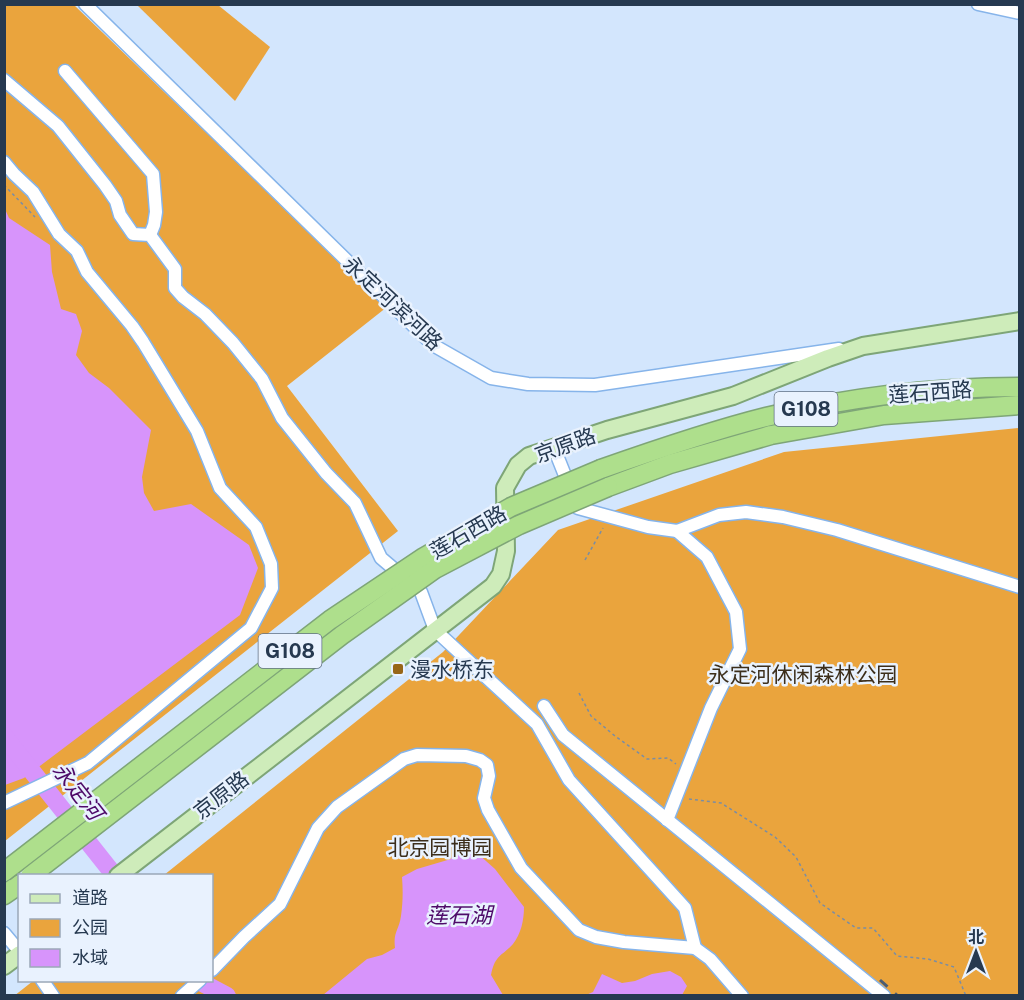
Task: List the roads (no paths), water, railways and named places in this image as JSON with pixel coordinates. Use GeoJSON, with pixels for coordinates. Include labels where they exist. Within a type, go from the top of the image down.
{"type":"FeatureCollection","features":[{"type":"Feature","properties":{"kind":"highway","name":"莲石西路"},"geometry":{"type":"LineString","coordinates":[[4,872],[330,620],[424,557],[511,507],[601,469],[666,446],[766,417],[880,395],[1020,387]]}},
{"type":"Feature","properties":{"kind":"highway","name":"莲石西路"},"geometry":{"type":"LineString","coordinates":[[33,874],[342,635],[435,569],[519,525],[608,487],[670,464],[771,435],[884,415],[1020,405]]}},
{"type":"Feature","properties":{"kind":"highway"},"geometry":{"type":"LineString","coordinates":[[4,895],[18,885]]}},
{"type":"Feature","properties":{"kind":"main road","name":"京原路"},"geometry":{"type":"LineString","coordinates":[[120,874],[493,586],[501,574],[506,550],[505,488],[518,465],[529,456],[607,430],[733,396],[863,346],[1020,321]]}},
{"type":"Feature","properties":{"kind":"main road"},"geometry":{"type":"LineString","coordinates":[[4,966],[18,955]]}},
{"type":"Feature","properties":{"kind":"street","name":"永定河滨河路"},"geometry":{"type":"LineString","coordinates":[[85,4],[433,345],[491,378],[528,384],[595,385],[863,346]]}},
{"type":"Feature","properties":{"kind":"street"},"geometry":{"type":"LineString","coordinates":[[978,4],[1020,13]]}},
{"type":"Feature","properties":{"kind":"street"},"geometry":{"type":"LineString","coordinates":[[64,70],[153,174],[156,212],[150,235]]}},
{"type":"Feature","properties":{"kind":"street"},"geometry":{"type":"LineString","coordinates":[[4,80],[58,126],[105,185],[116,201],[120,215],[133,234],[150,235],[175,268],[175,288],[226,336],[262,379],[282,418],[326,473],[355,503],[381,558],[421,592],[435,630],[537,724],[569,780],[685,908],[695,948]]}},
{"type":"Feature","properties":{"kind":"street"},"geometry":{"type":"LineString","coordinates":[[4,162],[33,192],[59,234],[77,251],[87,272],[132,326],[196,431],[220,488],[256,527],[271,564],[272,588],[251,628],[88,763],[4,803]]}},
{"type":"Feature","properties":{"kind":"street"},"geometry":{"type":"LineString","coordinates":[[554,448],[578,508],[648,527],[677,531],[719,515],[746,512],[783,517],[837,530],[1020,587]]}},
{"type":"Feature","properties":{"kind":"street"},"geometry":{"type":"LineString","coordinates":[[667,820],[711,708],[740,650],[736,612],[707,557],[677,531]]}},
{"type":"Feature","properties":{"kind":"street"},"geometry":{"type":"LineString","coordinates":[[544,706],[562,735],[884,996]]}},
{"type":"Feature","properties":{"kind":"street"},"geometry":{"type":"LineString","coordinates":[[213,969],[280,904],[318,828],[337,807],[404,759],[417,755],[466,756],[480,760],[487,765],[489,776],[484,798],[488,810],[521,868],[579,930],[596,937],[624,942],[695,948],[710,959],[742,996]]}},
{"type":"Feature","properties":{"kind":"street"},"geometry":{"type":"LineString","coordinates":[[4,933],[18,950]]}},
{"type":"Feature","properties":{"kind":"street"},"geometry":{"type":"LineString","coordinates":[[43,982],[53,996]]}},
{"type":"Feature","properties":{"kind":"street"},"geometry":{"type":"LineString","coordinates":[[182,996],[199,982]]}},
{"type":"Feature","properties":{"kind":"water"},"geometry":{"type":"Polygon","coordinates":[[[4,207],[9,218],[50,245],[52,272],[61,309],[76,314],[82,331],[76,355],[89,373],[109,388],[151,430],[142,477],[144,493],[154,511],[191,504],[249,545],[258,568],[240,615],[24,778],[5,785],[4,207]]]}},
{"type":"Feature","properties":{"kind":"water","name":"莲石湖"},"geometry":{"type":"Polygon","coordinates":[[[454,852],[477,853],[495,869],[524,907],[523,922],[518,936],[497,960],[491,975],[503,995],[323,995],[367,959],[395,948],[395,938],[402,911],[402,877],[417,869],[451,859],[454,852]]]}},
{"type":"Feature","properties":{"kind":"water"},"geometry":{"type":"Polygon","coordinates":[[[670,971],[681,977],[687,986],[682,995],[586,995],[593,992],[602,974],[622,983],[670,971]]]}},
{"type":"Feature","properties":{"kind":"waterway","name":"永定河"},"geometry":{"type":"LineString","coordinates":[[4,736],[113,874]]}},
{"type":"Feature","properties":{"kind":"waterway","name":"永定河"},"geometry":{"type":"LineString","coordinates":[[201,982],[227,996]]}},
{"type":"Feature","properties":{"kind":"railway"},"geometry":{"type":"LineString","coordinates":[[880,980],[898,996]]}},
{"type":"Feature","properties":{"kind":"place","name":"漫水桥东"},"geometry":{"type":"Point","coordinates":[398,669]}},
{"type":"Feature","properties":{"kind":"park label","name":"永定河休闲森林公园"},"geometry":{"type":"Point","coordinates":[803,674]}},
{"type":"Feature","properties":{"kind":"park label","name":"北京园博园"},"geometry":{"type":"Point","coordinates":[440,847]}}]}
